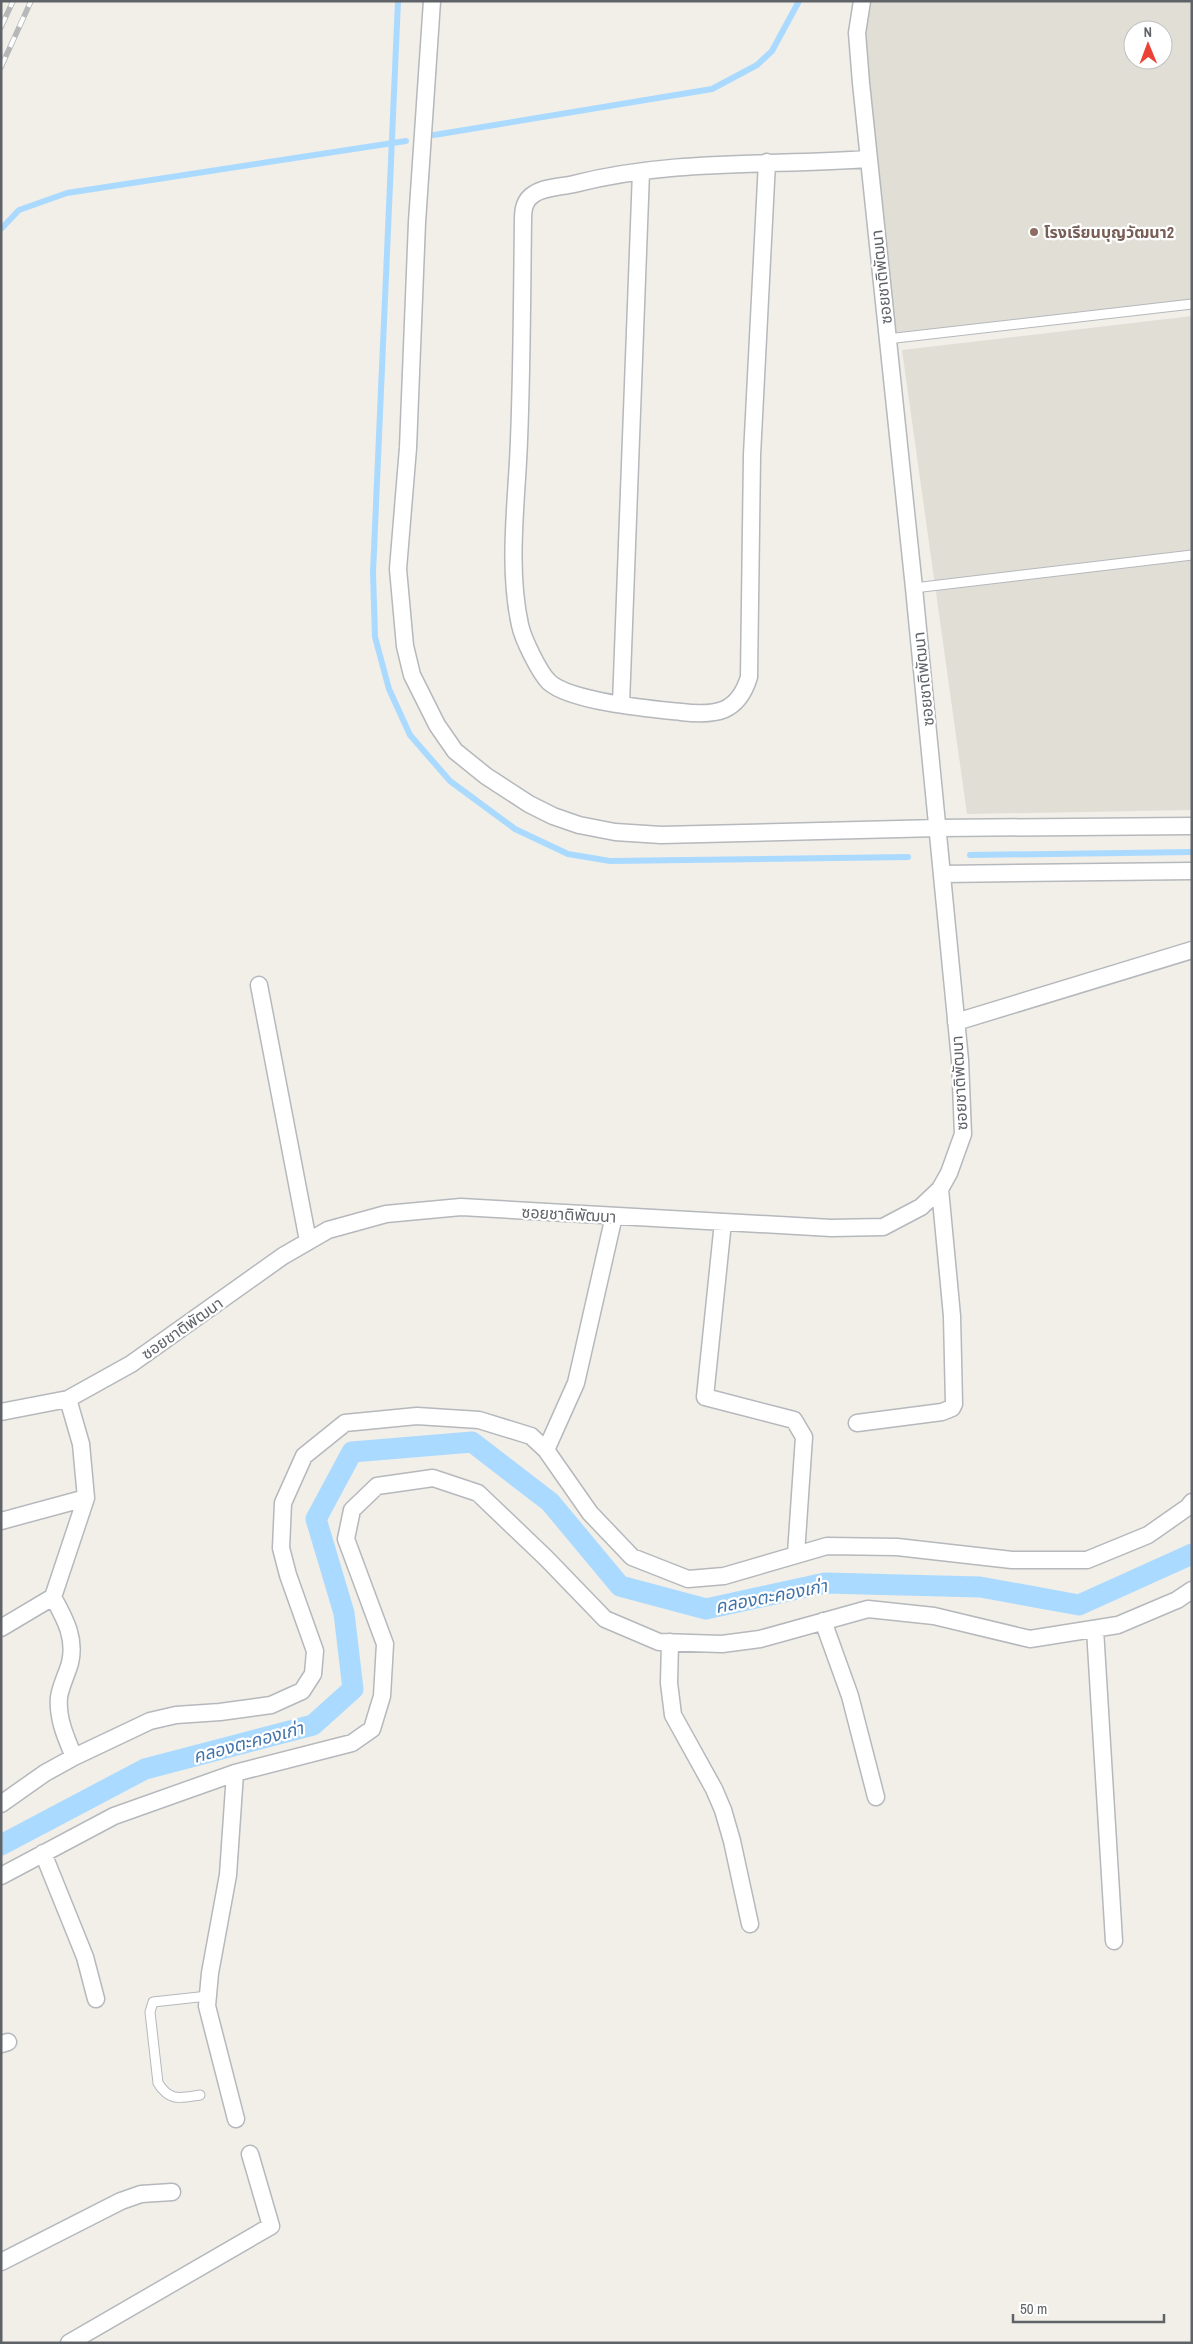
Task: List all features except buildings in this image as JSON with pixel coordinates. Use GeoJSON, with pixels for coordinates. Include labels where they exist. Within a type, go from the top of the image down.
{"type":"FeatureCollection","features":[{"type":"Feature","properties":{"kind":"street"},"geometry":{"type":"LineString","coordinates":[[432,1],[417,222],[408,448],[398,569],[405,646],[412,675],[437,725],[455,751],[486,776],[529,804],[553,816],[579,825],[615,832],[661,835],[938,828],[1192,826]]}},
{"type":"Feature","properties":{"kind":"street","name":"ซอยชาติพัฒนา"},"geometry":{"type":"LineString","coordinates":[[1,1412],[68,1399],[131,1364],[283,1256],[308,1241],[328,1230],[386,1214],[451,1208],[831,1228],[883,1227],[921,1207],[940,1189],[949,1173],[963,1134],[956,1022],[914,588],[868,159],[857,33],[862,1]]}},
{"type":"Feature","properties":{"kind":"street"},"geometry":{"type":"LineString","coordinates":[[767,162],[752,455],[749,677],[744,693],[734,705],[722,711],[698,714],[622,704],[567,692],[550,682],[540,667],[521,626],[514,569],[520,422],[523,208],[527,199],[533,194],[598,177],[702,164],[767,162],[800,164],[868,159]]}},
{"type":"Feature","properties":{"kind":"street"},"geometry":{"type":"LineString","coordinates":[[622,704],[641,172]]}},
{"type":"Feature","properties":{"kind":"street"},"geometry":{"type":"LineString","coordinates":[[943,874],[1192,872]]}},
{"type":"Feature","properties":{"kind":"street"},"geometry":{"type":"LineString","coordinates":[[956,1022],[1192,950]]}},
{"type":"Feature","properties":{"kind":"street"},"geometry":{"type":"LineString","coordinates":[[259,985],[308,1241]]}},
{"type":"Feature","properties":{"kind":"street"},"geometry":{"type":"LineString","coordinates":[[857,1423],[942,1412],[952,1408],[954,1404],[952,1316],[940,1189]]}},
{"type":"Feature","properties":{"kind":"street"},"geometry":{"type":"LineString","coordinates":[[546,1450],[576,1383],[614,1216]]}},
{"type":"Feature","properties":{"kind":"street"},"geometry":{"type":"LineString","coordinates":[[723,1222],[705,1397],[794,1420],[804,1437],[796,1554]]}},
{"type":"Feature","properties":{"kind":"street"},"geometry":{"type":"LineString","coordinates":[[1,1628],[53,1597],[86,1498],[81,1444],[68,1399]]}},
{"type":"Feature","properties":{"kind":"street"},"geometry":{"type":"LineString","coordinates":[[1,1804],[45,1773],[150,1721],[176,1715],[220,1712],[271,1705],[302,1691],[313,1674],[315,1650],[288,1575],[281,1548],[283,1503],[304,1456],[345,1423],[417,1416],[480,1420],[531,1436],[546,1450],[590,1513],[632,1557],[688,1580],[724,1576],[828,1546],[898,1547],[1012,1560],[1087,1560],[1148,1535],[1188,1507],[1192,1502]]}},
{"type":"Feature","properties":{"kind":"street"},"geometry":{"type":"LineString","coordinates":[[1,1876],[114,1816],[235,1773],[352,1743],[372,1729],[382,1696],[385,1644],[346,1539],[352,1510],[378,1486],[433,1478],[478,1493],[546,1558],[605,1619],[659,1642],[722,1644],[760,1639],[868,1610],[934,1616],[1030,1639],[1118,1625],[1177,1600],[1192,1590]]}},
{"type":"Feature","properties":{"kind":"street"},"geometry":{"type":"LineString","coordinates":[[1,1521],[86,1498]]}},
{"type":"Feature","properties":{"kind":"street"},"geometry":{"type":"LineString","coordinates":[[53,1597],[65,1617],[72,1638],[72,1652],[59,1697],[60,1716],[74,1757]]}},
{"type":"Feature","properties":{"kind":"street"},"geometry":{"type":"LineString","coordinates":[[823,1621],[850,1696],[876,1797]]}},
{"type":"Feature","properties":{"kind":"street"},"geometry":{"type":"LineString","coordinates":[[1095,1629],[1114,1941]]}},
{"type":"Feature","properties":{"kind":"street"},"geometry":{"type":"LineString","coordinates":[[670,1642],[668,1683],[673,1715],[714,1789],[723,1810],[732,1841],[750,1924]]}},
{"type":"Feature","properties":{"kind":"street"},"geometry":{"type":"LineString","coordinates":[[235,1773],[228,1875],[210,1973],[207,2006],[236,2119]]}},
{"type":"Feature","properties":{"kind":"street"},"geometry":{"type":"LineString","coordinates":[[43,1853],[85,1957],[96,1999]]}},
{"type":"Feature","properties":{"kind":"street"},"geometry":{"type":"LineString","coordinates":[[69,2343],[271,2226],[250,2154]]}},
{"type":"Feature","properties":{"kind":"street"},"geometry":{"type":"LineString","coordinates":[[1,2262],[120,2201],[141,2194],[172,2192]]}},
{"type":"Feature","properties":{"kind":"lane"},"geometry":{"type":"LineString","coordinates":[[887,339],[1192,304]]}},
{"type":"Feature","properties":{"kind":"lane"},"geometry":{"type":"LineString","coordinates":[[914,588],[1192,555]]}},
{"type":"Feature","properties":{"kind":"lane"},"geometry":{"type":"LineString","coordinates":[[200,2095],[170,2097],[164,2093],[158,2083],[150,2012],[153,2002],[208,1996]]}},
{"type":"Feature","properties":{"kind":"shaded area","name":"โรงเรียนบุญวัฒนา2"},"geometry":{"type":"Polygon","coordinates":[[[862,1],[1192,1],[1192,305],[887,339],[862,1]]]}},
{"type":"Feature","properties":{"kind":"shaded area"},"geometry":{"type":"Polygon","coordinates":[[[1192,316],[1192,810],[967,814],[902,350],[1192,316]]]}},
{"type":"Feature","properties":{"kind":"waterway"},"geometry":{"type":"LineString","coordinates":[[398,1],[373,573],[375,637],[389,689],[410,735],[450,781],[515,829],[568,854],[610,861],[908,857]]}},
{"type":"Feature","properties":{"kind":"waterway"},"geometry":{"type":"LineString","coordinates":[[434,135],[712,89],[757,65],[772,51],[799,1]]}},
{"type":"Feature","properties":{"kind":"waterway"},"geometry":{"type":"LineString","coordinates":[[1,229],[19,210],[67,193],[406,141]]}},
{"type":"Feature","properties":{"kind":"waterway"},"geometry":{"type":"LineString","coordinates":[[970,855],[1192,852]]}},
{"type":"Feature","properties":{"kind":"waterway","name":"คลองตะคองเก่า"},"geometry":{"type":"LineString","coordinates":[[1,1845],[145,1769],[313,1725],[353,1689],[344,1613],[316,1519],[352,1452],[472,1442],[550,1502],[620,1586],[706,1609],[825,1583],[980,1587],[1079,1605],[1192,1554]]}},
{"type":"Feature","properties":{"kind":"railway"},"geometry":{"type":"LineString","coordinates":[[1,27],[13,1]]}},
{"type":"Feature","properties":{"kind":"railway"},"geometry":{"type":"LineString","coordinates":[[1,67],[31,1]]}},
{"type":"Feature","properties":{"kind":"place","name":"โรงเรียนบุญวัฒนา2"},"geometry":{"type":"Point","coordinates":[1034,232]}}]}
